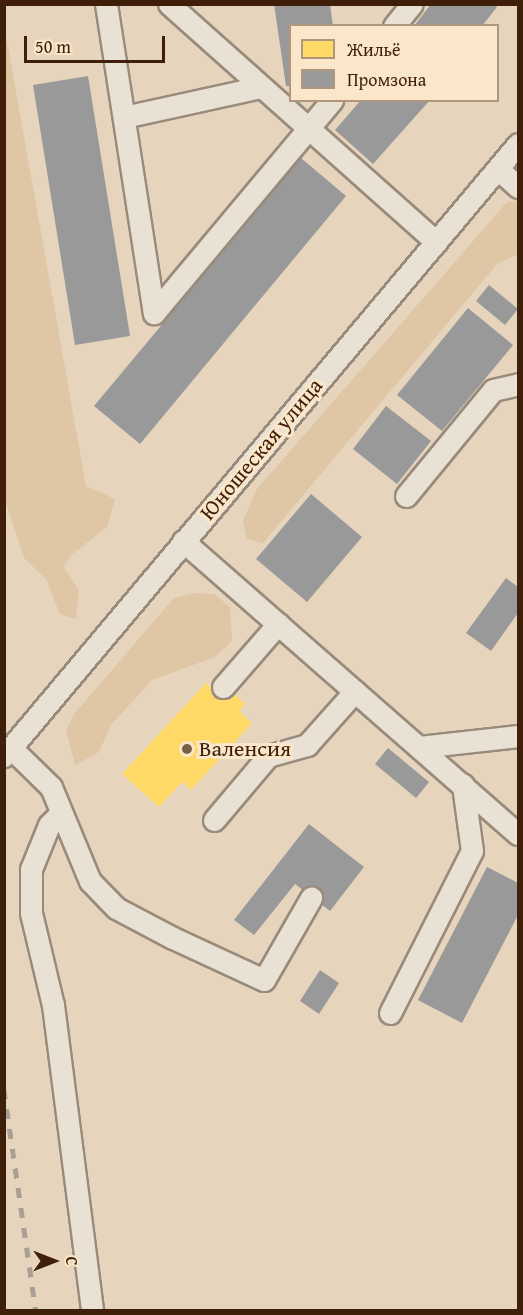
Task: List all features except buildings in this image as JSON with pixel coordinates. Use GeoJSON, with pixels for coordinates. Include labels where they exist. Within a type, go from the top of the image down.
{"type":"FeatureCollection","features":[{"type":"Feature","properties":{"kind":"street"},"geometry":{"type":"LineString","coordinates":[[169,4],[436,242]]}},
{"type":"Feature","properties":{"kind":"street"},"geometry":{"type":"LineString","coordinates":[[396,24],[412,4]]}},
{"type":"Feature","properties":{"kind":"street"},"geometry":{"type":"LineString","coordinates":[[107,5],[154,313],[330,102]]}},
{"type":"Feature","properties":{"kind":"street"},"geometry":{"type":"LineString","coordinates":[[124,117],[261,87]]}},
{"type":"Feature","properties":{"kind":"street","name":"Юношеская улица"},"geometry":{"type":"LineString","coordinates":[[8,752],[519,144]]}},
{"type":"Feature","properties":{"kind":"street"},"geometry":{"type":"LineString","coordinates":[[498,169],[519,187]]}},
{"type":"Feature","properties":{"kind":"street"},"geometry":{"type":"LineString","coordinates":[[406,496],[493,390],[519,384]]}},
{"type":"Feature","properties":{"kind":"street"},"geometry":{"type":"LineString","coordinates":[[183,541],[519,834]]}},
{"type":"Feature","properties":{"kind":"street"},"geometry":{"type":"LineString","coordinates":[[223,687],[278,624]]}},
{"type":"Feature","properties":{"kind":"street"},"geometry":{"type":"LineString","coordinates":[[214,820],[268,756],[307,745],[355,691]]}},
{"type":"Feature","properties":{"kind":"street"},"geometry":{"type":"LineString","coordinates":[[419,747],[519,736]]}},
{"type":"Feature","properties":{"kind":"street"},"geometry":{"type":"LineString","coordinates":[[8,752],[51,788],[90,881],[116,908],[264,980],[311,898]]}},
{"type":"Feature","properties":{"kind":"street"},"geometry":{"type":"LineString","coordinates":[[390,1013],[472,851],[463,785]]}},
{"type":"Feature","properties":{"kind":"street"},"geometry":{"type":"LineString","coordinates":[[61,813],[49,825],[31,869],[31,913],[53,1005],[92,1311]]}},
{"type":"Feature","properties":{"kind":"shaded area"},"geometry":{"type":"Polygon","coordinates":[[[4,24],[86,486],[115,499],[107,527],[71,555],[64,567],[79,590],[76,619],[60,614],[46,579],[24,558],[5,500],[4,24]]]}},
{"type":"Feature","properties":{"kind":"shaded area"},"geometry":{"type":"Polygon","coordinates":[[[518,201],[518,254],[497,264],[263,543],[247,539],[243,521],[257,489],[507,202],[518,201]]]}},
{"type":"Feature","properties":{"kind":"shaded area"},"geometry":{"type":"Polygon","coordinates":[[[196,593],[214,594],[230,607],[232,641],[215,657],[152,680],[111,725],[99,752],[75,765],[66,731],[74,714],[174,598],[196,593]]]}},
{"type":"Feature","properties":{"kind":"railway"},"geometry":{"type":"LineString","coordinates":[[4,1089],[36,1310]]}},
{"type":"Feature","properties":{"kind":"place","name":"Валенсия"},"geometry":{"type":"Point","coordinates":[187,749]}}]}
